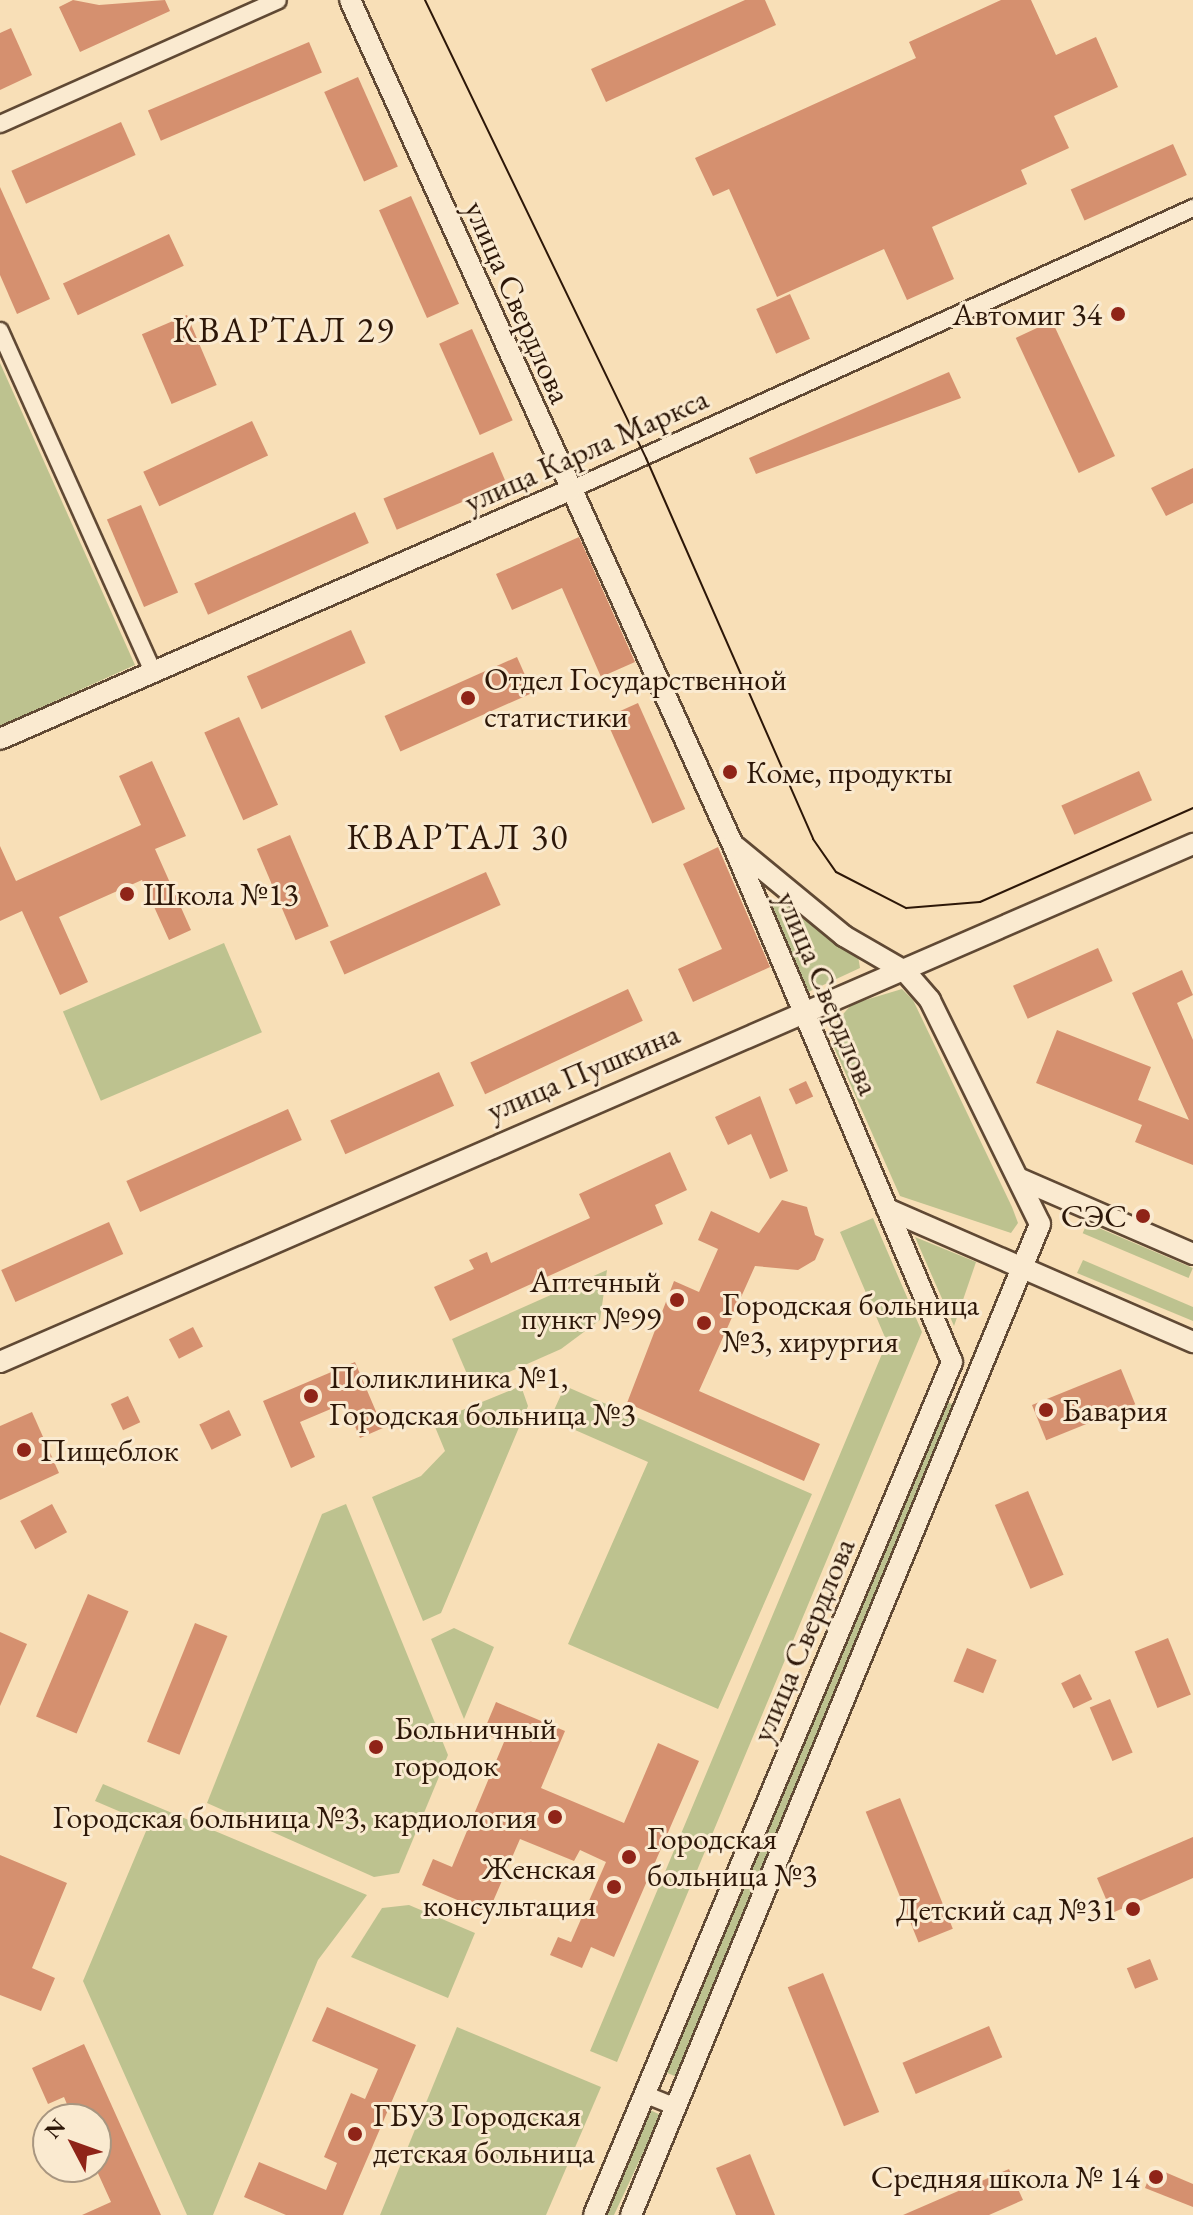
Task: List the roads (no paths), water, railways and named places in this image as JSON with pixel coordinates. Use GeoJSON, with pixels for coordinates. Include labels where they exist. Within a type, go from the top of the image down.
{"type":"FeatureCollection","features":[{"type":"Feature","properties":{"kind":"street"},"geometry":{"type":"LineString","coordinates":[[0,124],[278,0]]}},
{"type":"Feature","properties":{"kind":"street","name":"улица Свердлова"},"geometry":{"type":"LineString","coordinates":[[350,0],[733,845],[952,1362],[594,2215]]}},
{"type":"Feature","properties":{"kind":"street","name":"улица Карла Маркса"},"geometry":{"type":"LineString","coordinates":[[0,739],[570,490],[1193,208]]}},
{"type":"Feature","properties":{"kind":"street"},"geometry":{"type":"LineString","coordinates":[[0,331],[153,672]]}},
{"type":"Feature","properties":{"kind":"street","name":"улица Пушкина"},"geometry":{"type":"LineString","coordinates":[[0,1362],[802,1011],[906,972],[1193,844]]}},
{"type":"Feature","properties":{"kind":"street","name":"улица Свердлова"},"geometry":{"type":"LineString","coordinates":[[631,2215],[1026,1269],[1040,1224],[930,1000],[906,972],[844,936],[733,845]]}},
{"type":"Feature","properties":{"kind":"street"},"geometry":{"type":"LineString","coordinates":[[1020,1179],[1193,1254]]}},
{"type":"Feature","properties":{"kind":"street"},"geometry":{"type":"LineString","coordinates":[[887,1209],[1193,1342]]}},
{"type":"Feature","properties":{"kind":"street"},"geometry":{"type":"LineString","coordinates":[[644,2094],[677,2107]]}},
{"type":"Feature","properties":{"kind":"tram line"},"geometry":{"type":"LineString","coordinates":[[425,0],[646,458],[813,839],[836,872],[906,908],[980,902],[1193,808]]}},
{"type":"Feature","properties":{"kind":"place","name":"Автомиг 34"},"geometry":{"type":"Point","coordinates":[1118,314]}},
{"type":"Feature","properties":{"kind":"place","name":"Отдел Государственной статистики"},"geometry":{"type":"Point","coordinates":[468,698]}},
{"type":"Feature","properties":{"kind":"place","name":"Коме, продукты"},"geometry":{"type":"Point","coordinates":[730,772]}},
{"type":"Feature","properties":{"kind":"place","name":"Школа №13"},"geometry":{"type":"Point","coordinates":[127,894]}},
{"type":"Feature","properties":{"kind":"place","name":"СЭС"},"geometry":{"type":"Point","coordinates":[1143,1216]}},
{"type":"Feature","properties":{"kind":"place","name":"Аптечный пункт №99"},"geometry":{"type":"Point","coordinates":[677,1300]}},
{"type":"Feature","properties":{"kind":"place","name":"Городская больница №3, хирургия"},"geometry":{"type":"Point","coordinates":[704,1323]}},
{"type":"Feature","properties":{"kind":"place","name":"Поликлиника №1, Городская больница №3"},"geometry":{"type":"Point","coordinates":[311,1396]}},
{"type":"Feature","properties":{"kind":"place","name":"Бавария"},"geometry":{"type":"Point","coordinates":[1046,1410]}},
{"type":"Feature","properties":{"kind":"place","name":"Пищеблок"},"geometry":{"type":"Point","coordinates":[24,1450]}},
{"type":"Feature","properties":{"kind":"place","name":"Больничный городок"},"geometry":{"type":"Point","coordinates":[376,1747]}},
{"type":"Feature","properties":{"kind":"place","name":"Городская больница №3, кардиология"},"geometry":{"type":"Point","coordinates":[555,1817]}},
{"type":"Feature","properties":{"kind":"place","name":"Городская больница №3"},"geometry":{"type":"Point","coordinates":[629,1857]}},
{"type":"Feature","properties":{"kind":"place","name":"Женская консультация"},"geometry":{"type":"Point","coordinates":[614,1887]}},
{"type":"Feature","properties":{"kind":"place","name":"Детский сад №31"},"geometry":{"type":"Point","coordinates":[1133,1909]}},
{"type":"Feature","properties":{"kind":"place","name":"ГБУЗ Городская детская больница"},"geometry":{"type":"Point","coordinates":[355,2134]}},
{"type":"Feature","properties":{"kind":"place","name":"Средняя школа № 14"},"geometry":{"type":"Point","coordinates":[1156,2177]}},
{"type":"Feature","properties":{"kind":"district","name":"КВАРТАЛ 29"},"geometry":{"type":"Point","coordinates":[284,330]}},
{"type":"Feature","properties":{"kind":"district","name":"КВАРТАЛ 30"},"geometry":{"type":"Point","coordinates":[458,837]}}]}
